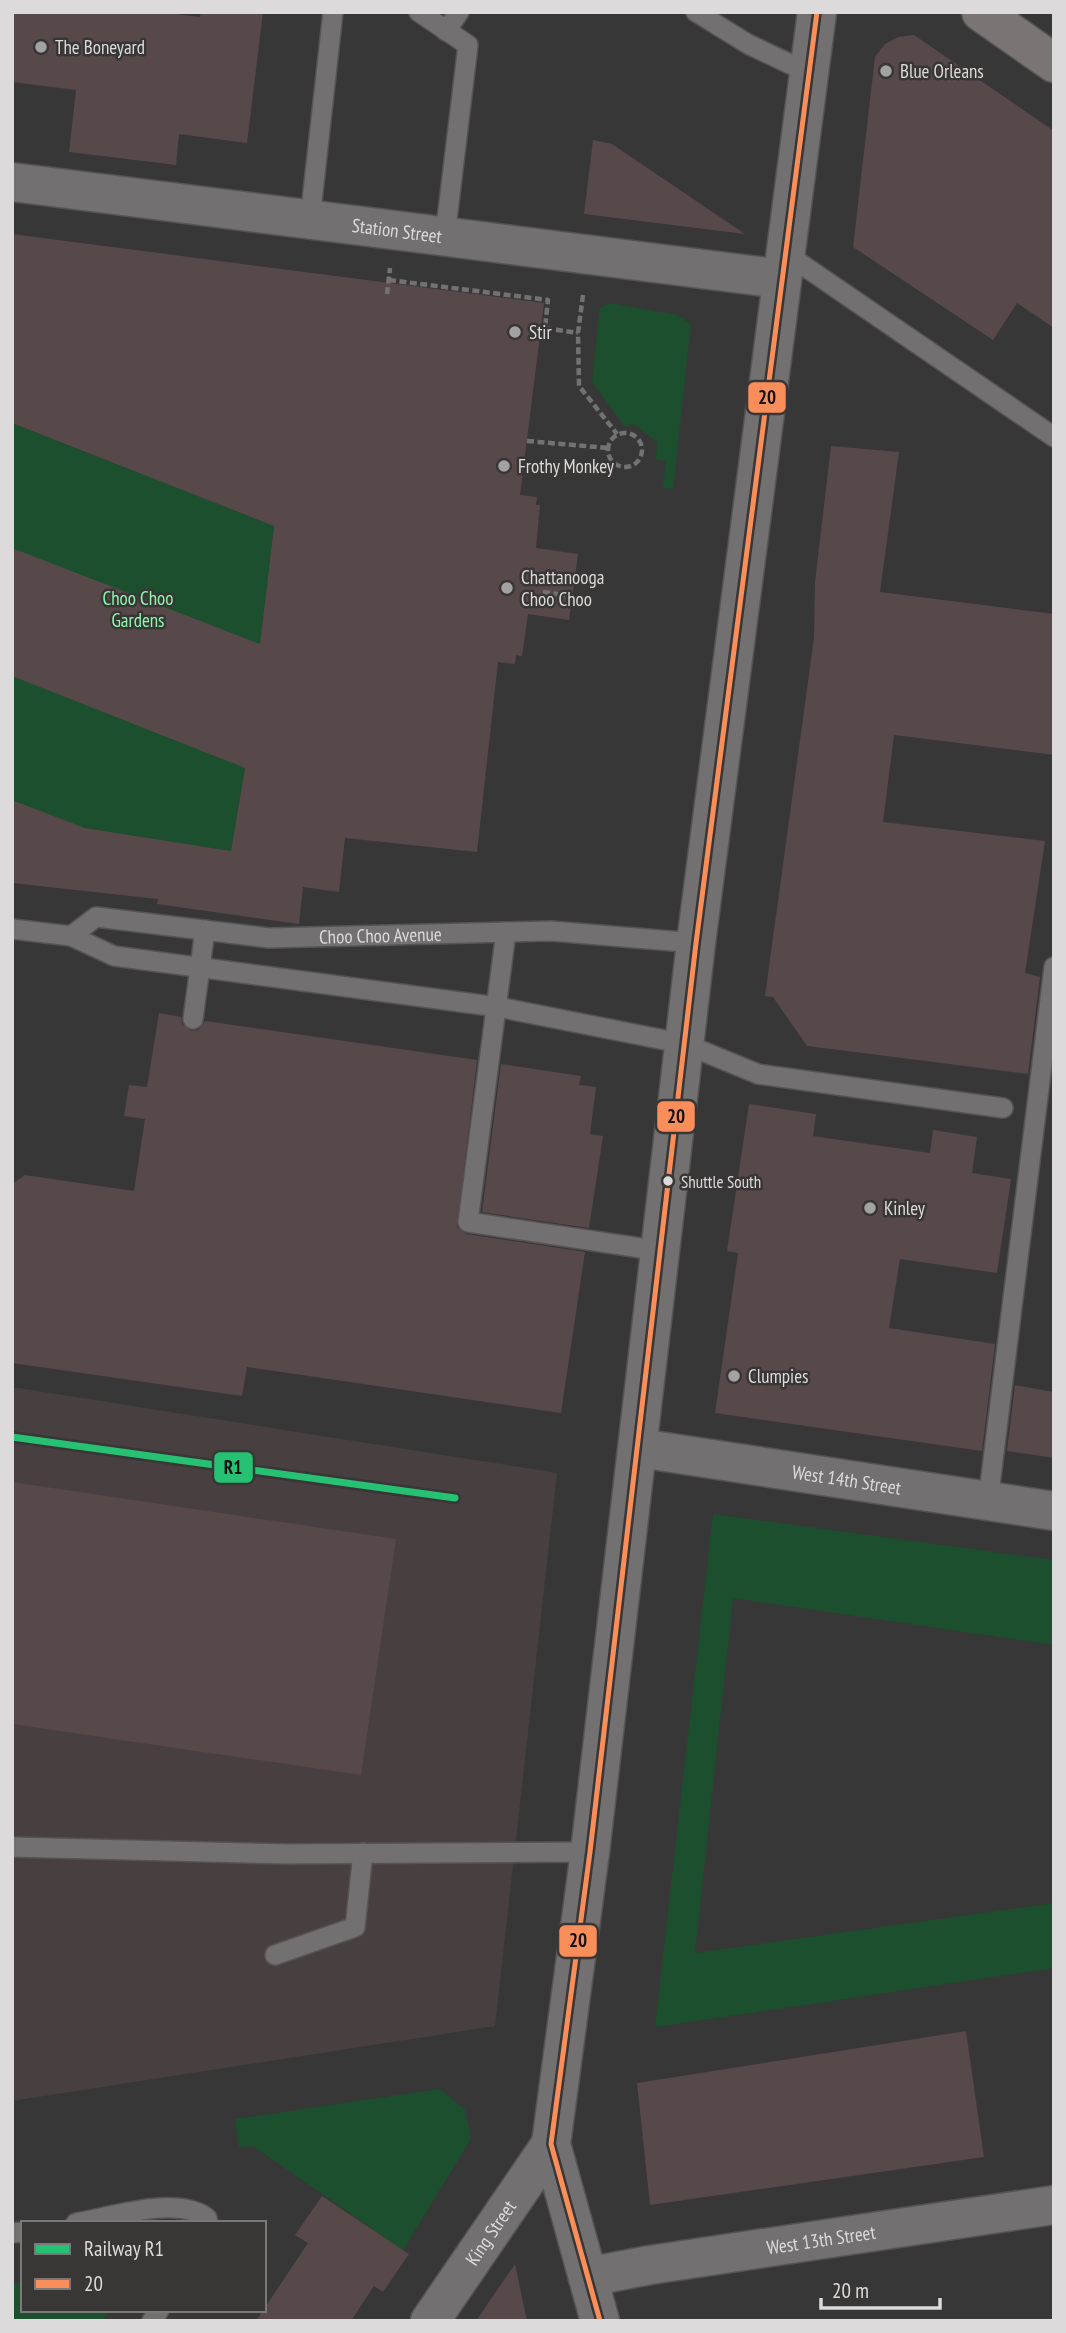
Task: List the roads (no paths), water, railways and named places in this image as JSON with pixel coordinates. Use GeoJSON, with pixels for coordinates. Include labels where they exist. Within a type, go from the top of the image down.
{"type":"FeatureCollection","features":[{"type":"Feature","properties":{"kind":"main road"},"geometry":{"type":"LineString","coordinates":[[600,2321],[551,2144],[639,1448],[696,943],[817,12]]}},
{"type":"Feature","properties":{"kind":"main road"},"geometry":{"type":"LineString","coordinates":[[981,12],[1054,62]]}},
{"type":"Feature","properties":{"kind":"main road","name":"Station Street"},"geometry":{"type":"LineString","coordinates":[[12,182],[444,236],[783,266]]}},
{"type":"Feature","properties":{"kind":"main road","name":"West 14th Street"},"geometry":{"type":"LineString","coordinates":[[639,1448],[1054,1511]]}},
{"type":"Feature","properties":{"kind":"main road","name":"King Street"},"geometry":{"type":"LineString","coordinates":[[430,2321],[551,2144]]}},
{"type":"Feature","properties":{"kind":"main road","name":"West 13th Street"},"geometry":{"type":"LineString","coordinates":[[588,2277],[1054,2205]]}},
{"type":"Feature","properties":{"kind":"lane"},"geometry":{"type":"LineString","coordinates":[[310,219],[333,12]]}},
{"type":"Feature","properties":{"kind":"lane"},"geometry":{"type":"LineString","coordinates":[[419,12],[468,45],[444,236]]}},
{"type":"Feature","properties":{"kind":"lane"},"geometry":{"type":"LineString","coordinates":[[446,31],[459,12]]}},
{"type":"Feature","properties":{"kind":"lane"},"geometry":{"type":"LineString","coordinates":[[696,12],[748,44],[809,73]]}},
{"type":"Feature","properties":{"kind":"lane"},"geometry":{"type":"LineString","coordinates":[[783,266],[1054,437]]}},
{"type":"Feature","properties":{"kind":"lane","name":"Choo Choo Avenue"},"geometry":{"type":"LineString","coordinates":[[71,936],[96,917],[296,939],[551,932],[696,943]]}},
{"type":"Feature","properties":{"kind":"lane"},"geometry":{"type":"LineString","coordinates":[[12,929],[71,936],[114,956],[498,1007],[685,1044],[758,1074],[1003,1108]]}},
{"type":"Feature","properties":{"kind":"lane"},"geometry":{"type":"LineString","coordinates":[[193,1019],[205,930]]}},
{"type":"Feature","properties":{"kind":"lane"},"geometry":{"type":"LineString","coordinates":[[506,932],[468,1222],[661,1251]]}},
{"type":"Feature","properties":{"kind":"lane"},"geometry":{"type":"LineString","coordinates":[[988,1501],[1054,967]]}},
{"type":"Feature","properties":{"kind":"lane"},"geometry":{"type":"LineString","coordinates":[[12,1847],[363,1853],[590,1852]]}},
{"type":"Feature","properties":{"kind":"lane"},"geometry":{"type":"LineString","coordinates":[[275,1955],[355,1927],[363,1853]]}},
{"type":"Feature","properties":{"kind":"lane"},"geometry":{"type":"LineString","coordinates":[[88,2221],[178,2206],[197,2210],[208,2221]]}},
{"type":"Feature","properties":{"kind":"rail line","name":"R1"},"geometry":{"type":"LineString","coordinates":[[12,1437],[455,1498]]}},
{"type":"Feature","properties":{"kind":"place","name":"The Boneyard"},"geometry":{"type":"Point","coordinates":[41,47]}},
{"type":"Feature","properties":{"kind":"place","name":"Blue Orleans"},"geometry":{"type":"Point","coordinates":[886,71]}},
{"type":"Feature","properties":{"kind":"place","name":"Stir"},"geometry":{"type":"Point","coordinates":[515,332]}},
{"type":"Feature","properties":{"kind":"place","name":"Frothy Monkey"},"geometry":{"type":"Point","coordinates":[504,466]}},
{"type":"Feature","properties":{"kind":"place","name":"Chattanooga Choo Choo"},"geometry":{"type":"Point","coordinates":[507,588]}},
{"type":"Feature","properties":{"kind":"place","name":"Shuttle South"},"geometry":{"type":"Point","coordinates":[668,1181]}},
{"type":"Feature","properties":{"kind":"place","name":"Kinley"},"geometry":{"type":"Point","coordinates":[870,1208]}},
{"type":"Feature","properties":{"kind":"place","name":"Clumpies"},"geometry":{"type":"Point","coordinates":[734,1376]}},
{"type":"Feature","properties":{"kind":"park label","name":"Choo Choo Gardens"},"geometry":{"type":"Point","coordinates":[138,609]}}]}
